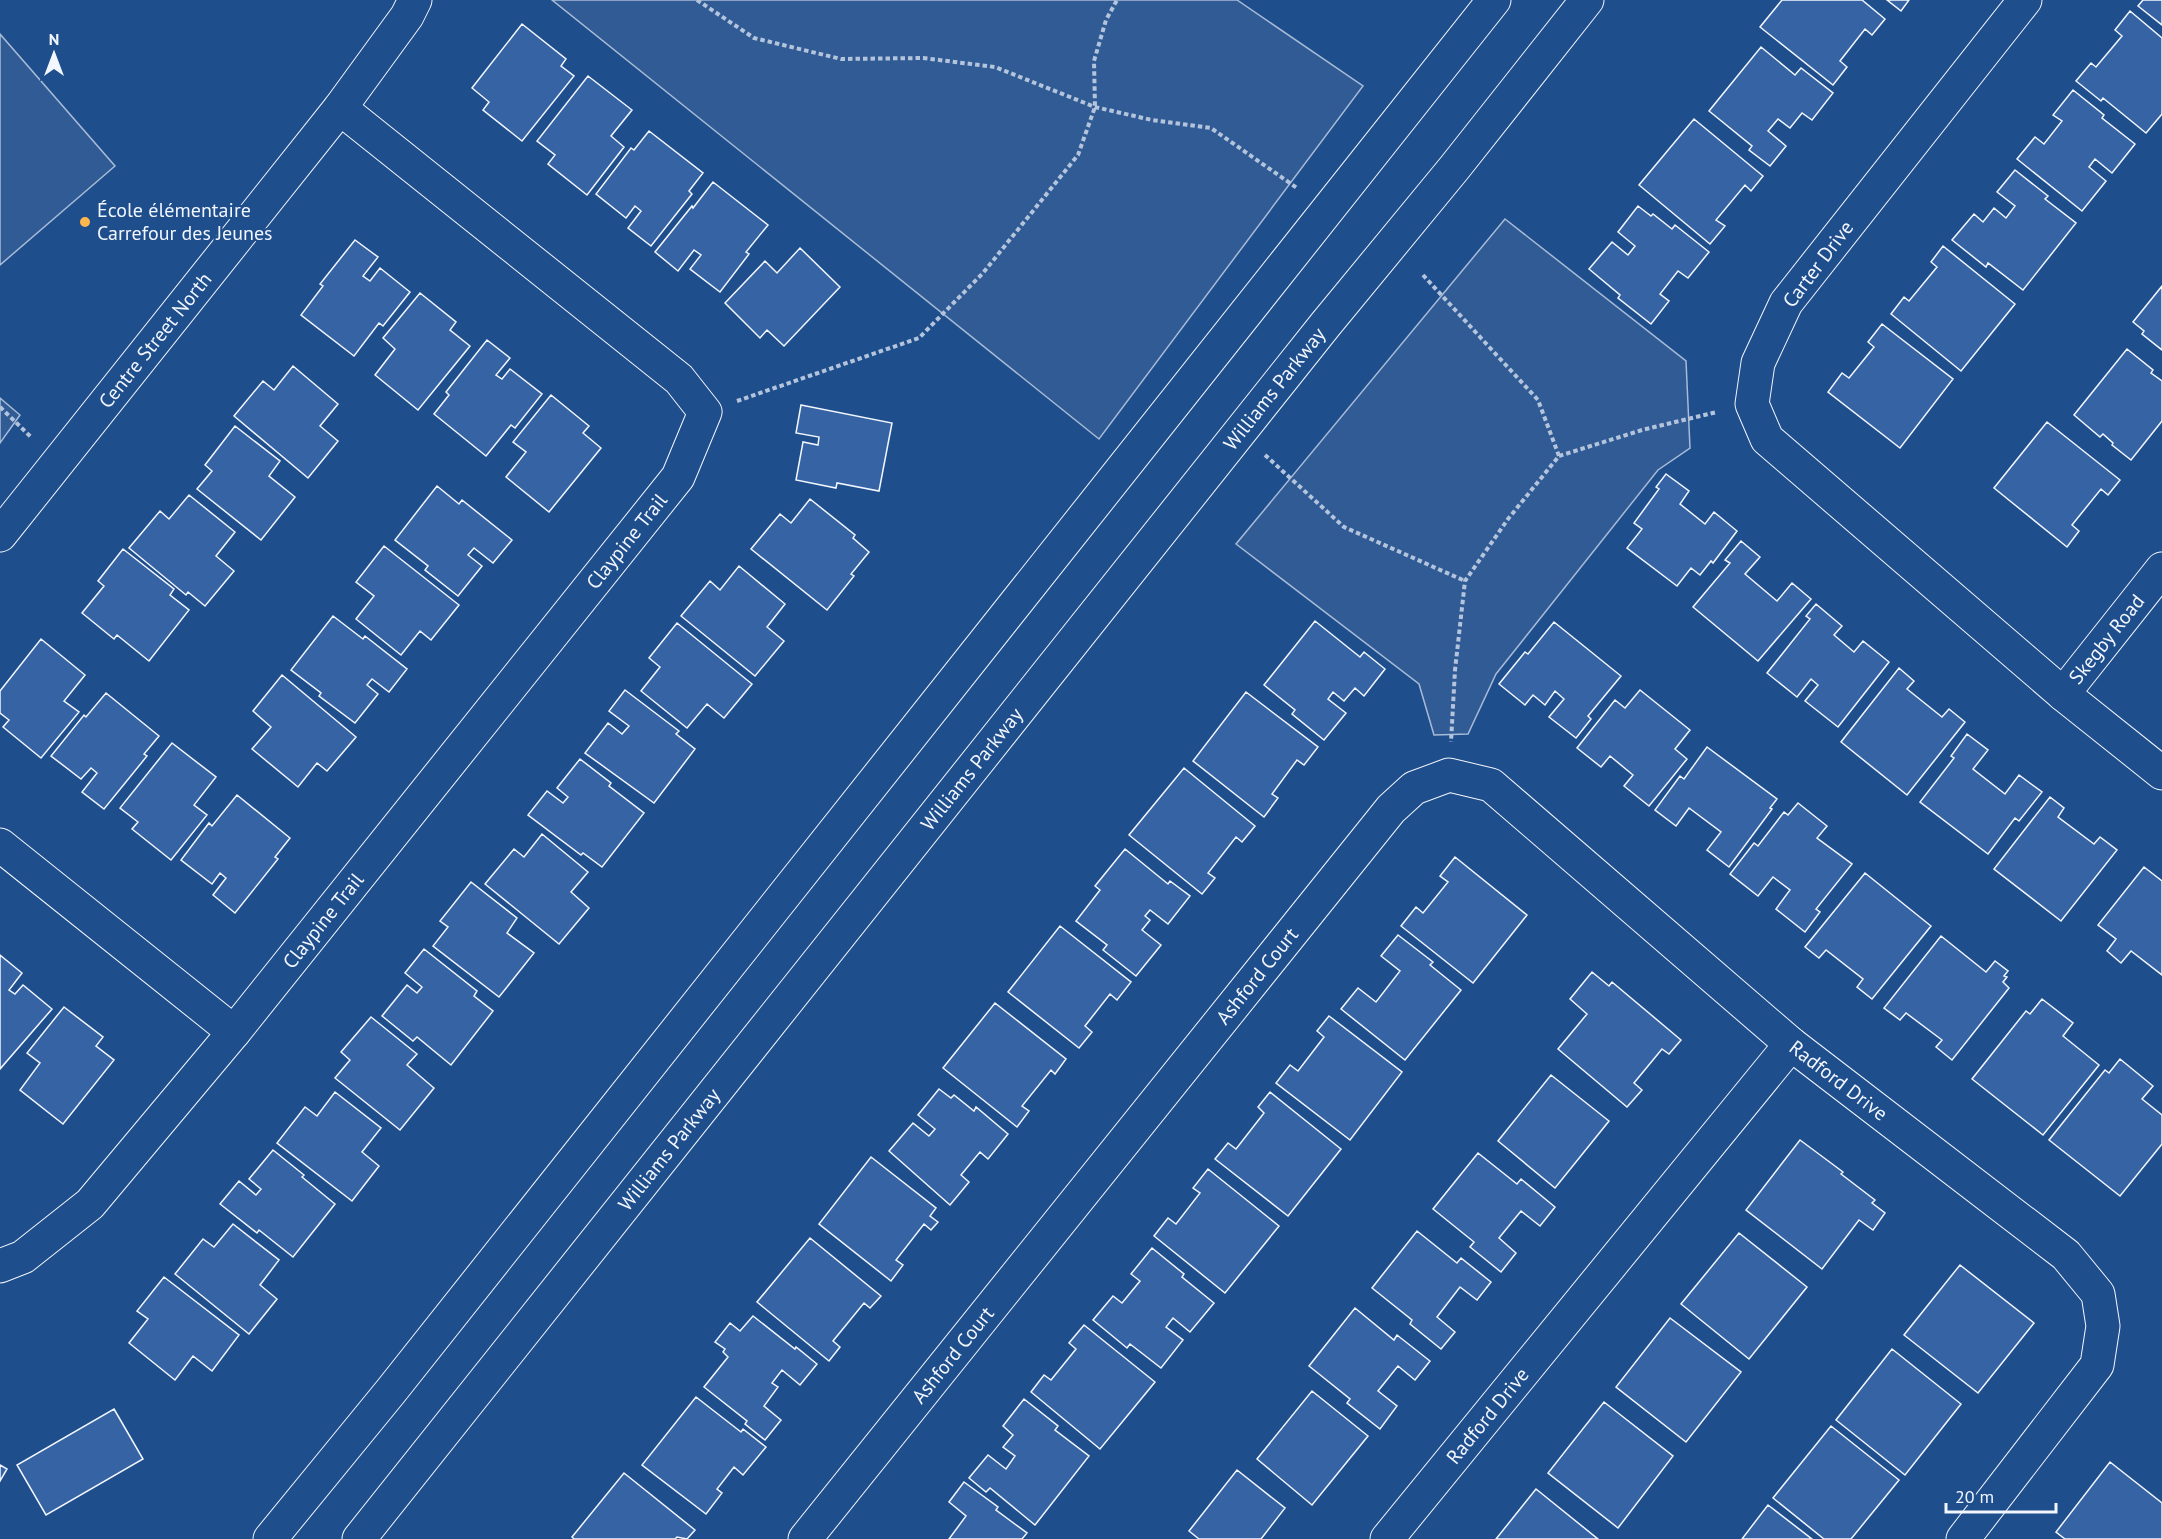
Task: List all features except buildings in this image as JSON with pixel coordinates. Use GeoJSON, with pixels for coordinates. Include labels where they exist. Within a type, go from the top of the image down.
{"type":"FeatureCollection","features":[{"type":"Feature","properties":{"kind":"street","name":"Centre Street North"},"geometry":{"type":"LineString","coordinates":[[0,535],[340,108],[407,16],[415,0]]}},
{"type":"Feature","properties":{"kind":"street"},"geometry":{"type":"LineString","coordinates":[[270,1539],[406,1373],[1494,0]]}},
{"type":"Feature","properties":{"kind":"street","name":"Williams Parkway"},"geometry":{"type":"LineString","coordinates":[[359,1539],[701,1107],[1587,0]]}},
{"type":"Feature","properties":{"kind":"street","name":"Carter Drive"},"geometry":{"type":"LineString","coordinates":[[1752,404],[1758,363],[1786,303],[2025,0]]}},
{"type":"Feature","properties":{"kind":"street"},"geometry":{"type":"LineString","coordinates":[[340,108],[679,379],[705,412]]}},
{"type":"Feature","properties":{"kind":"street"},"geometry":{"type":"LineString","coordinates":[[1752,404],[1767,439],[2063,694]]}},
{"type":"Feature","properties":{"kind":"street","name":"Claypine Trail"},"geometry":{"type":"LineString","coordinates":[[0,1266],[23,1257],[90,1204],[234,1032],[678,477],[705,412]]}},
{"type":"Feature","properties":{"kind":"street","name":"Skegby Road"},"geometry":{"type":"LineString","coordinates":[[2162,569],[2063,694],[2162,773]]}},
{"type":"Feature","properties":{"kind":"street"},"geometry":{"type":"LineString","coordinates":[[1449,776],[1491,785],[1791,1044]]}},
{"type":"Feature","properties":{"kind":"street","name":"Ashford Court"},"geometry":{"type":"LineString","coordinates":[[805,1539],[1391,809],[1414,788],[1449,776]]}},
{"type":"Feature","properties":{"kind":"street"},"geometry":{"type":"LineString","coordinates":[[0,845],[234,1032]]}},
{"type":"Feature","properties":{"kind":"street","name":"Radford Drive"},"geometry":{"type":"LineString","coordinates":[[1387,1539],[1791,1044],[2066,1255],[2098,1294],[2103,1326],[2097,1365],[1963,1539]]}},
{"type":"Feature","properties":{"kind":"path"},"geometry":{"type":"LineString","coordinates":[[697,0],[754,38],[841,59],[923,58],[995,67],[1095,107],[1152,120],[1212,128],[1298,188]]}},
{"type":"Feature","properties":{"kind":"path"},"geometry":{"type":"LineString","coordinates":[[705,412],[919,338],[983,273],[1078,155],[1095,107],[1094,61],[1106,20],[1117,0]]}},
{"type":"Feature","properties":{"kind":"path"},"geometry":{"type":"LineString","coordinates":[[1423,275],[1538,400],[1559,456]]}},
{"type":"Feature","properties":{"kind":"path"},"geometry":{"type":"LineString","coordinates":[[1449,776],[1455,670],[1465,581],[1509,519],[1559,456],[1642,430],[1752,404]]}},
{"type":"Feature","properties":{"kind":"path"},"geometry":{"type":"LineString","coordinates":[[0,407],[57,462]]}},
{"type":"Feature","properties":{"kind":"path"},"geometry":{"type":"LineString","coordinates":[[1240,432],[1344,527],[1465,581]]}},
{"type":"Feature","properties":{"kind":"shaded area"},"geometry":{"type":"Polygon","coordinates":[[[552,0],[1237,0],[1363,86],[1099,439],[552,0]]]}},
{"type":"Feature","properties":{"kind":"shaded area"},"geometry":{"type":"Polygon","coordinates":[[[0,34],[115,166],[0,265],[0,34]]]}},
{"type":"Feature","properties":{"kind":"shaded area"},"geometry":{"type":"Polygon","coordinates":[[[1505,219],[1686,361],[1690,448],[1658,470],[1496,674],[1468,734],[1434,735],[1419,684],[1236,544],[1505,219]]]}},
{"type":"Feature","properties":{"kind":"shaded area"},"geometry":{"type":"Polygon","coordinates":[[[0,398],[20,415],[0,443],[0,398]]]}},
{"type":"Feature","properties":{"kind":"place","name":"École élémentaire Carrefour des Jeunes"},"geometry":{"type":"Point","coordinates":[85,222]}}]}
